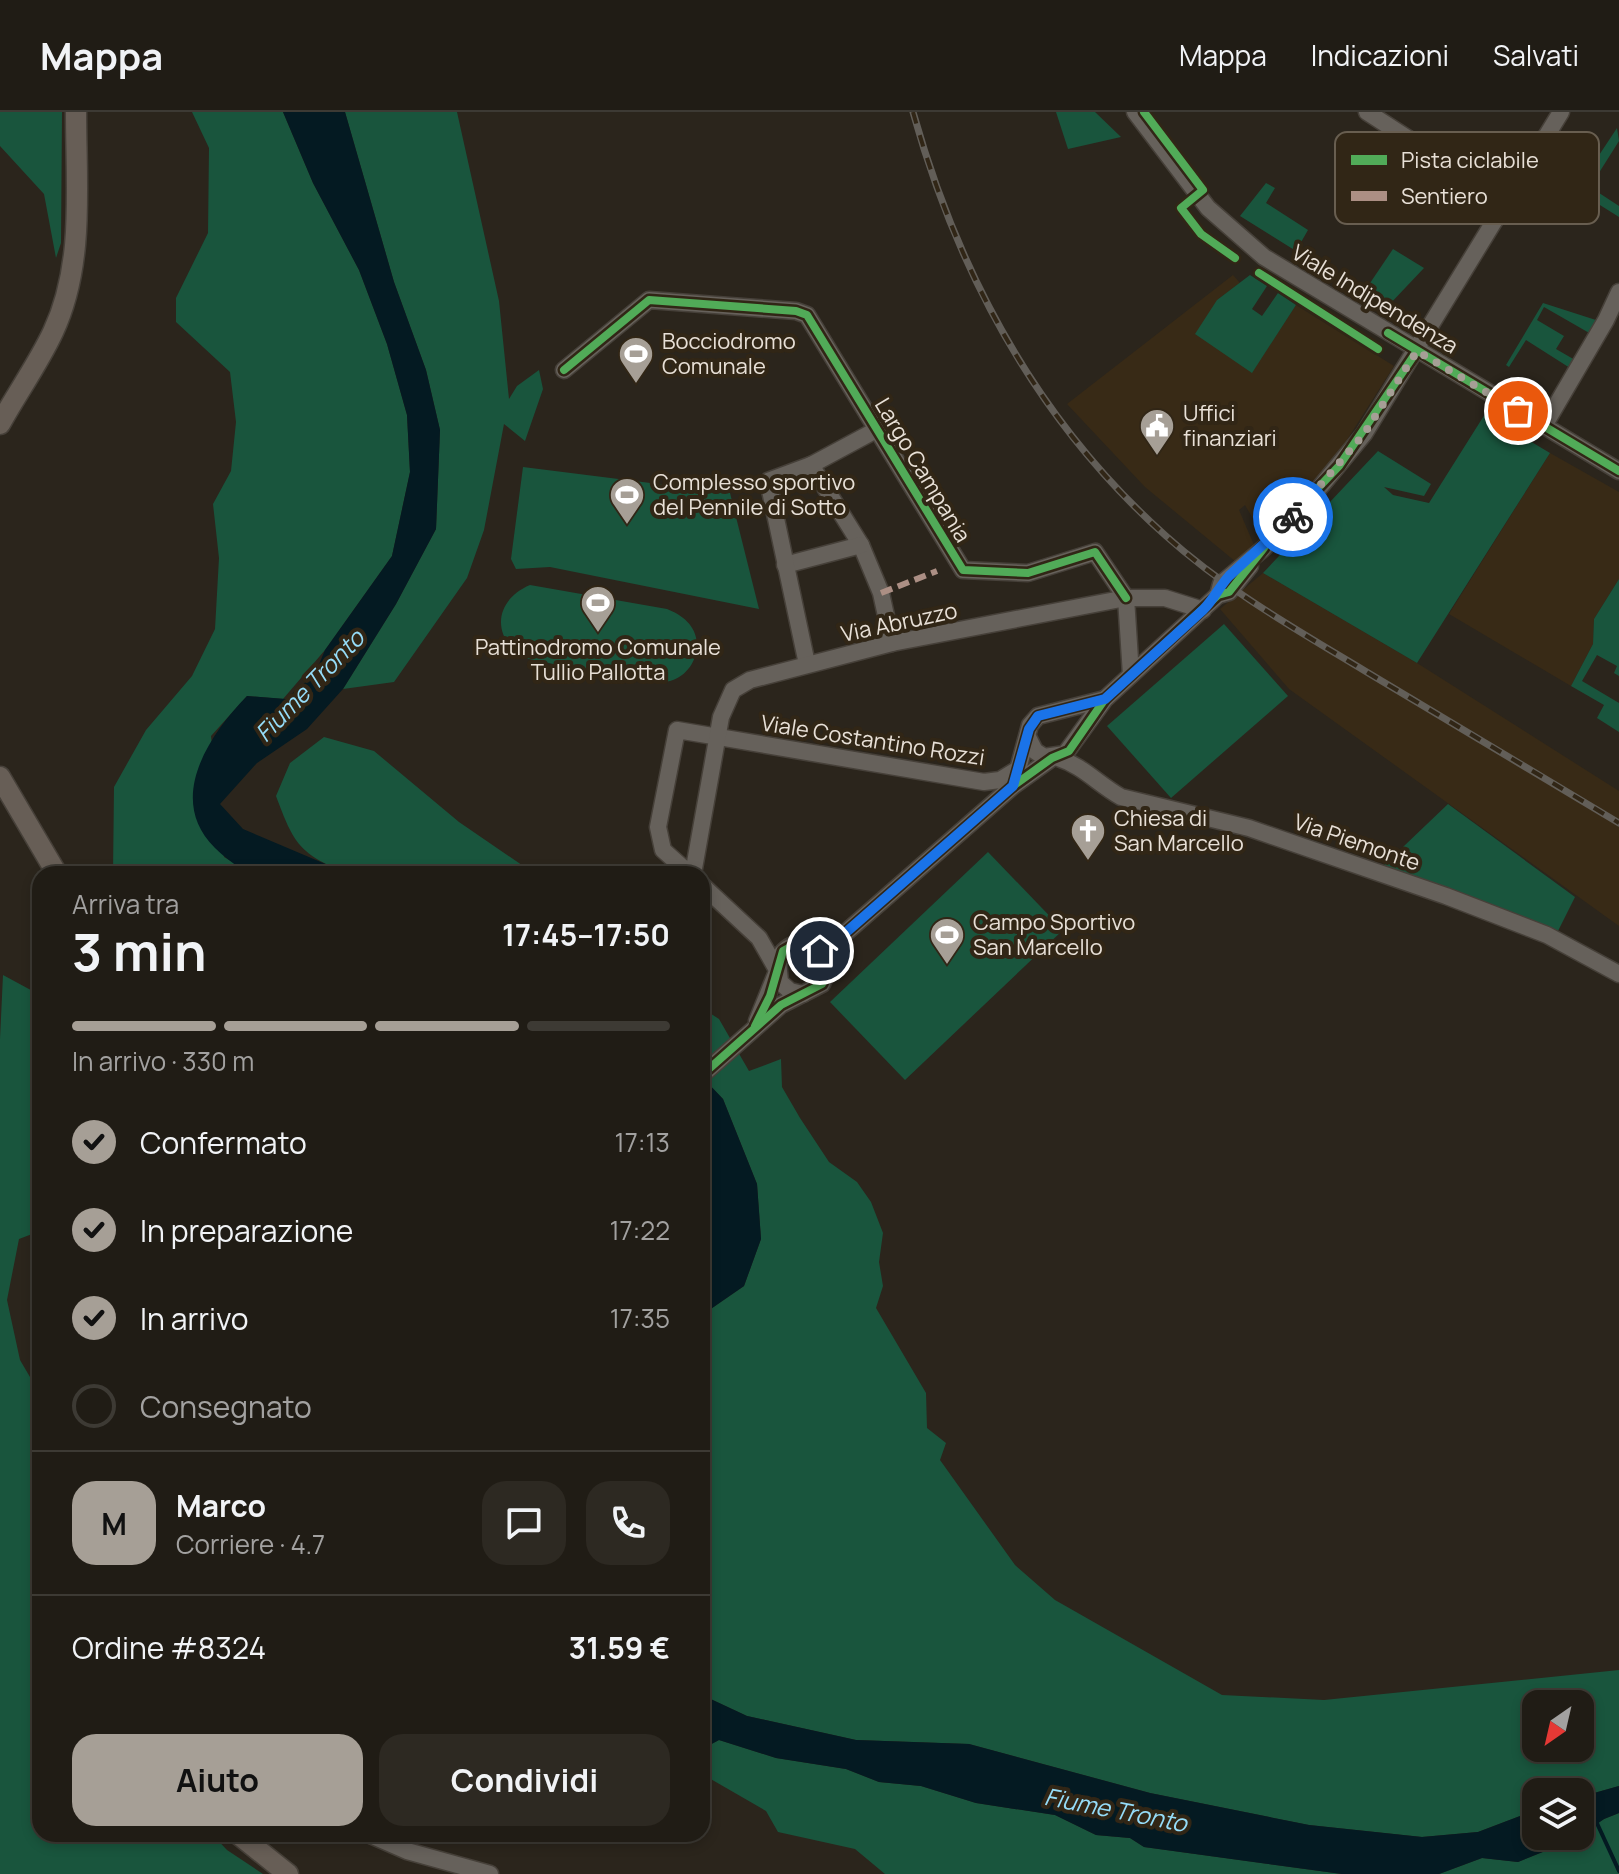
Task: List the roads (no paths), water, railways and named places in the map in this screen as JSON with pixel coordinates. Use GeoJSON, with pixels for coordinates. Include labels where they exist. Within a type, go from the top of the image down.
{"type":"FeatureCollection","features":[{"type":"Feature","properties":{"kind":"main road"},"geometry":{"type":"LineString","coordinates":[[0,424],[53,332],[69,288],[76,244],[76,112]]}},
{"type":"Feature","properties":{"kind":"main road"},"geometry":{"type":"LineString","coordinates":[[0,778],[52,866]]}},
{"type":"Feature","properties":{"kind":"main road"},"geometry":{"type":"LineString","coordinates":[[248,1842],[288,1874]]}},
{"type":"Feature","properties":{"kind":"street","name":"Viale Indipendenza"},"geometry":{"type":"LineString","coordinates":[[1135,112],[1197,195],[1235,234],[1264,257],[1619,471]]}},
{"type":"Feature","properties":{"kind":"street"},"geometry":{"type":"LineString","coordinates":[[1367,112],[1387,117],[1408,132]]}},
{"type":"Feature","properties":{"kind":"street","name":"Viale Costantino Rozzi"},"geometry":{"type":"LineString","coordinates":[[1549,132],[1561,112]]}},
{"type":"Feature","properties":{"kind":"street","name":"Viale Costantino Rozzi"},"geometry":{"type":"LineString","coordinates":[[759,938],[790,946],[813,946],[843,935],[1013,786],[1055,758],[1074,741],[1105,699],[1218,595],[1229,592],[1264,548],[1339,466],[1417,351],[1493,224]]}},
{"type":"Feature","properties":{"kind":"street"},"geometry":{"type":"LineString","coordinates":[[1544,426],[1619,292]]}},
{"type":"Feature","properties":{"kind":"street","name":"Largo Campania"},"geometry":{"type":"LineString","coordinates":[[564,370],[649,300],[791,309],[807,315],[963,570],[1028,573],[1095,552],[1126,598]]}},
{"type":"Feature","properties":{"kind":"street"},"geometry":{"type":"LineString","coordinates":[[807,664],[768,481],[811,465],[878,429]]}},
{"type":"Feature","properties":{"kind":"street"},"geometry":{"type":"LineString","coordinates":[[811,465],[861,545],[881,593],[892,643]]}},
{"type":"Feature","properties":{"kind":"street"},"geometry":{"type":"LineString","coordinates":[[785,565],[861,545]]}},
{"type":"Feature","properties":{"kind":"street"},"geometry":{"type":"LineString","coordinates":[[1126,598],[1131,675]]}},
{"type":"Feature","properties":{"kind":"street","name":"Via Abruzzo"},"geometry":{"type":"LineString","coordinates":[[718,737],[721,717],[733,690],[750,680],[807,664],[892,643],[1126,598],[1165,598],[1203,610]]}},
{"type":"Feature","properties":{"kind":"street"},"geometry":{"type":"LineString","coordinates":[[1013,786],[1032,721],[1051,711],[1105,699]]}},
{"type":"Feature","properties":{"kind":"street"},"geometry":{"type":"LineString","coordinates":[[1051,711],[1069,719],[1079,765]]}},
{"type":"Feature","properties":{"kind":"street","name":"Viale Costantino Rozzi"},"geometry":{"type":"LineString","coordinates":[[682,866],[663,850],[658,827],[677,730],[984,782],[1000,780],[1018,769]]}},
{"type":"Feature","properties":{"kind":"street"},"geometry":{"type":"LineString","coordinates":[[693,866],[718,737]]}},
{"type":"Feature","properties":{"kind":"street"},"geometry":{"type":"LineString","coordinates":[[1029,739],[1039,755],[1055,758]]}},
{"type":"Feature","properties":{"kind":"street","name":"Via Piemonte"},"geometry":{"type":"LineString","coordinates":[[1055,758],[1079,765],[1102,787],[1121,797],[1249,828],[1446,896],[1547,935],[1619,974]]}},
{"type":"Feature","properties":{"kind":"street","name":"Viale Costantino Rozzi"},"geometry":{"type":"LineString","coordinates":[[710,892],[759,938],[785,989],[803,994]]}},
{"type":"Feature","properties":{"kind":"street","name":"Viale Costantino Rozzi"},"geometry":{"type":"LineString","coordinates":[[710,1068],[781,1005],[822,984],[843,935]]}},
{"type":"Feature","properties":{"kind":"street","name":"Viale Costantino Rozzi"},"geometry":{"type":"LineString","coordinates":[[755,1026],[780,955],[790,946]]}},
{"type":"Feature","properties":{"kind":"street"},"geometry":{"type":"LineString","coordinates":[[813,946],[824,956],[827,970]]}},
{"type":"Feature","properties":{"kind":"street"},"geometry":{"type":"LineString","coordinates":[[389,1842],[430,1858],[490,1874]]}},
{"type":"Feature","properties":{"kind":"water","name":"Fiume Tronto"},"geometry":{"type":"Polygon","coordinates":[[[283,112],[345,112],[394,282],[426,370],[440,430],[436,529],[396,604],[343,689],[307,729],[257,763],[220,804],[243,829],[330,866],[239,866],[215,848],[201,829],[194,810],[193,789],[198,769],[219,730],[247,696],[286,699],[315,674],[325,650],[392,556],[410,472],[407,415],[387,344],[359,270],[313,183],[283,112]]]}},
{"type":"Feature","properties":{"kind":"water"},"geometry":{"type":"Polygon","coordinates":[[[710,1085],[723,1099],[757,1184],[761,1239],[744,1286],[710,1309],[710,1085]]]}},
{"type":"Feature","properties":{"kind":"water","name":"Fiume Tronto"},"geometry":{"type":"Polygon","coordinates":[[[710,1699],[747,1716],[856,1740],[969,1744],[1150,1793],[1309,1825],[1422,1837],[1478,1832],[1522,1815],[1522,1850],[1548,1850],[1518,1862],[1482,1858],[1439,1874],[1342,1874],[1144,1847],[1130,1838],[1096,1835],[1055,1815],[976,1803],[921,1786],[879,1782],[846,1769],[776,1758],[719,1740],[710,1745],[710,1699]]]}},
{"type":"Feature","properties":{"kind":"water"},"geometry":{"type":"Polygon","coordinates":[[[1619,1786],[1619,1813],[1594,1826],[1594,1793],[1619,1786]]]}},
{"type":"Feature","properties":{"kind":"waterway"},"geometry":{"type":"LineString","coordinates":[[1595,1819],[1619,1871]]}},
{"type":"Feature","properties":{"kind":"railway"},"geometry":{"type":"LineString","coordinates":[[913,112],[954,231],[1009,343],[1079,445],[1120,492],[1189,556],[1262,608],[1619,823]]}},
{"type":"Feature","properties":{"kind":"place","name":"Bocciodromo Comunale"},"geometry":{"type":"Point","coordinates":[636,385]}},
{"type":"Feature","properties":{"kind":"place","name":"Uffici finanziari"},"geometry":{"type":"Point","coordinates":[1157,457]}},
{"type":"Feature","properties":{"kind":"place","name":"Complesso sportivo del Pennile di Sotto"},"geometry":{"type":"Point","coordinates":[627,526]}},
{"type":"Feature","properties":{"kind":"place","name":"Pattinodromo Comunale Tullio Pallotta"},"geometry":{"type":"Point","coordinates":[598,634]}},
{"type":"Feature","properties":{"kind":"place","name":"Chiesa di San Marcello"},"geometry":{"type":"Point","coordinates":[1088,862]}},
{"type":"Feature","properties":{"kind":"place","name":"Campo Sportivo San Marcello"},"geometry":{"type":"Point","coordinates":[947,966]}}]}
